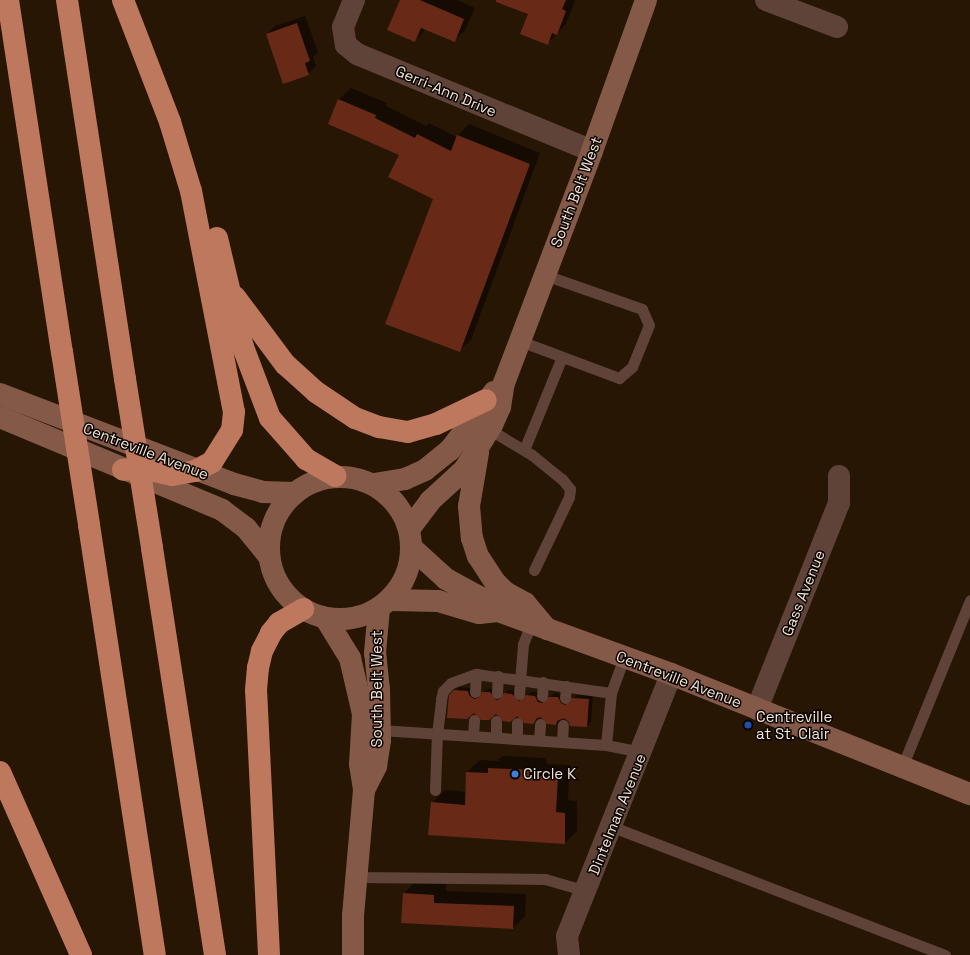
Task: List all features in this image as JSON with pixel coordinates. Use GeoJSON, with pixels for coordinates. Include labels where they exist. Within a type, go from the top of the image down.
{"type":"FeatureCollection","features":[{"type":"Feature","properties":{"kind":"highway"},"geometry":{"type":"LineString","coordinates":[[8,0],[155,955]]}},
{"type":"Feature","properties":{"kind":"highway"},"geometry":{"type":"LineString","coordinates":[[67,0],[215,955]]}},
{"type":"Feature","properties":{"kind":"highway"},"geometry":{"type":"LineString","coordinates":[[123,0],[170,122],[191,191],[234,412],[232,430],[226,444],[212,462],[195,471],[172,475],[146,469],[123,470]]}},
{"type":"Feature","properties":{"kind":"highway"},"geometry":{"type":"LineString","coordinates":[[191,191],[216,234],[243,347],[270,418],[306,459],[335,476]]}},
{"type":"Feature","properties":{"kind":"highway"},"geometry":{"type":"LineString","coordinates":[[228,286],[285,364],[316,392],[354,418],[379,427],[408,432],[436,424],[486,400]]}},
{"type":"Feature","properties":{"kind":"highway"},"geometry":{"type":"LineString","coordinates":[[269,955],[256,690],[258,668],[262,651],[271,633],[279,623],[303,609]]}},
{"type":"Feature","properties":{"kind":"highway"},"geometry":{"type":"LineString","coordinates":[[0,772],[81,955]]}},
{"type":"Feature","properties":{"kind":"main road","name":"South Belt West"},"geometry":{"type":"LineString","coordinates":[[374,484],[405,479],[425,470],[482,424],[500,407],[504,383],[592,151],[646,0]]}},
{"type":"Feature","properties":{"kind":"main road","name":"South Belt West"},"geometry":{"type":"LineString","coordinates":[[364,790],[376,766],[380,730],[375,653],[385,604],[406,578],[410,537],[430,501],[464,470],[478,450],[486,400],[504,383]]}},
{"type":"Feature","properties":{"kind":"main road","name":"Centreville Avenue"},"geometry":{"type":"LineString","coordinates":[[0,394],[195,471],[263,492],[295,493]]}},
{"type":"Feature","properties":{"kind":"main road","name":"Centreville Avenue"},"geometry":{"type":"LineString","coordinates":[[0,417],[123,470],[222,510],[246,528],[269,556]]}},
{"type":"Feature","properties":{"kind":"main road"},"geometry":{"type":"LineString","coordinates":[[478,450],[469,506],[472,538],[478,556],[495,582],[505,592],[525,603],[540,628]]}},
{"type":"Feature","properties":{"kind":"main road","name":"South Belt West"},"geometry":{"type":"LineString","coordinates":[[385,604],[353,618],[326,619],[303,609],[279,584],[269,556],[271,532],[277,518],[295,493],[314,482],[335,476],[354,477],[374,484],[395,503],[410,537]]}},
{"type":"Feature","properties":{"kind":"main road","name":"Centreville Avenue"},"geometry":{"type":"LineString","coordinates":[[410,537],[446,579],[483,599],[498,611],[540,628],[672,674],[970,794]]}},
{"type":"Feature","properties":{"kind":"main road","name":"Centreville Avenue"},"geometry":{"type":"LineString","coordinates":[[385,604],[418,599],[444,602],[479,613],[498,611]]}},
{"type":"Feature","properties":{"kind":"main road","name":"South Belt West"},"geometry":{"type":"LineString","coordinates":[[326,619],[350,658],[359,689],[363,714],[360,764],[364,790],[356,877],[353,955]]}},
{"type":"Feature","properties":{"kind":"street","name":"Gerri-Ann Drive"},"geometry":{"type":"LineString","coordinates":[[354,0],[343,27],[346,45],[357,54],[592,151]]}},
{"type":"Feature","properties":{"kind":"street"},"geometry":{"type":"LineString","coordinates":[[766,0],[837,27]]}},
{"type":"Feature","properties":{"kind":"street","name":"Gass Avenue"},"geometry":{"type":"LineString","coordinates":[[757,709],[839,503],[839,476]]}},
{"type":"Feature","properties":{"kind":"street","name":"Dintelman Avenue"},"geometry":{"type":"LineString","coordinates":[[569,955],[567,936],[612,827],[672,674]]}},
{"type":"Feature","properties":{"kind":"lane"},"geometry":{"type":"LineString","coordinates":[[520,341],[619,378],[632,367],[649,325],[642,309],[545,275]]}},
{"type":"Feature","properties":{"kind":"lane"},"geometry":{"type":"LineString","coordinates":[[524,450],[562,357]]}},
{"type":"Feature","properties":{"kind":"lane"},"geometry":{"type":"LineString","coordinates":[[482,424],[524,450],[562,479],[570,489],[570,497],[534,570]]}},
{"type":"Feature","properties":{"kind":"lane"},"geometry":{"type":"LineString","coordinates":[[902,767],[970,600]]}},
{"type":"Feature","properties":{"kind":"lane"},"geometry":{"type":"LineString","coordinates":[[519,694],[524,644],[540,628]]}},
{"type":"Feature","properties":{"kind":"lane"},"geometry":{"type":"LineString","coordinates":[[606,745],[611,693],[624,657]]}},
{"type":"Feature","properties":{"kind":"lane"},"geometry":{"type":"LineString","coordinates":[[435,790],[436,734],[443,691],[451,683],[476,674],[543,682],[611,693]]}},
{"type":"Feature","properties":{"kind":"lane"},"geometry":{"type":"LineString","coordinates":[[475,692],[476,674]]}},
{"type":"Feature","properties":{"kind":"lane"},"geometry":{"type":"LineString","coordinates":[[497,693],[498,676]]}},
{"type":"Feature","properties":{"kind":"lane"},"geometry":{"type":"LineString","coordinates":[[542,696],[543,682]]}},
{"type":"Feature","properties":{"kind":"lane"},"geometry":{"type":"LineString","coordinates":[[565,698],[566,686]]}},
{"type":"Feature","properties":{"kind":"lane"},"geometry":{"type":"LineString","coordinates":[[473,735],[474,720]]}},
{"type":"Feature","properties":{"kind":"lane"},"geometry":{"type":"LineString","coordinates":[[496,721],[496,737]]}},
{"type":"Feature","properties":{"kind":"lane"},"geometry":{"type":"LineString","coordinates":[[517,722],[517,738]]}},
{"type":"Feature","properties":{"kind":"lane"},"geometry":{"type":"LineString","coordinates":[[539,740],[540,724]]}},
{"type":"Feature","properties":{"kind":"lane"},"geometry":{"type":"LineString","coordinates":[[562,742],[563,726]]}},
{"type":"Feature","properties":{"kind":"lane"},"geometry":{"type":"LineString","coordinates":[[380,730],[606,745],[642,752]]}},
{"type":"Feature","properties":{"kind":"lane"},"geometry":{"type":"LineString","coordinates":[[612,827],[945,955]]}},
{"type":"Feature","properties":{"kind":"lane"},"geometry":{"type":"LineString","coordinates":[[356,877],[545,879],[586,891]]}},
{"type":"Feature","properties":{"kind":"building"},"geometry":{"type":"Polygon","coordinates":[[[400,0],[420,0],[464,19],[455,42],[421,28],[415,42],[387,30],[400,0]]]}},
{"type":"Feature","properties":{"kind":"building"},"geometry":{"type":"Polygon","coordinates":[[[496,0],[566,0],[562,9],[566,11],[557,35],[552,33],[548,45],[520,34],[528,14],[496,2],[496,0]]]}},
{"type":"Feature","properties":{"kind":"building"},"geometry":{"type":"Polygon","coordinates":[[[297,23],[310,61],[305,63],[309,75],[283,84],[266,34],[297,23]]]}},
{"type":"Feature","properties":{"kind":"building"},"geometry":{"type":"Polygon","coordinates":[[[338,99],[376,115],[375,118],[415,138],[417,134],[451,151],[457,135],[530,164],[460,352],[385,324],[433,199],[388,177],[399,155],[328,124],[338,99]]]}},
{"type":"Feature","properties":{"kind":"building"},"geometry":{"type":"Polygon","coordinates":[[[454,690],[468,691],[469,695],[474,699],[478,698],[482,692],[490,692],[496,700],[500,699],[504,693],[512,694],[519,701],[526,695],[535,696],[538,702],[542,703],[549,697],[558,697],[561,703],[565,705],[572,698],[589,699],[587,727],[570,726],[569,722],[564,718],[557,721],[556,725],[547,724],[541,717],[537,718],[533,724],[524,723],[517,716],[510,722],[503,721],[496,714],[489,720],[481,720],[474,713],[467,719],[447,718],[449,695],[454,690]]]}},
{"type":"Feature","properties":{"kind":"building"},"geometry":{"type":"Polygon","coordinates":[[[488,768],[534,770],[535,776],[558,777],[556,812],[565,813],[565,844],[428,835],[431,802],[465,805],[466,772],[488,773],[488,768]]]}},
{"type":"Feature","properties":{"kind":"building"},"geometry":{"type":"Polygon","coordinates":[[[403,893],[434,895],[434,903],[514,906],[513,929],[401,923],[403,893]]]}},
{"type":"Feature","properties":{"kind":"place","name":"Centreville at St. Clair"},"geometry":{"type":"Point","coordinates":[748,725]}},
{"type":"Feature","properties":{"kind":"place","name":"Circle K"},"geometry":{"type":"Point","coordinates":[515,774]}}]}
